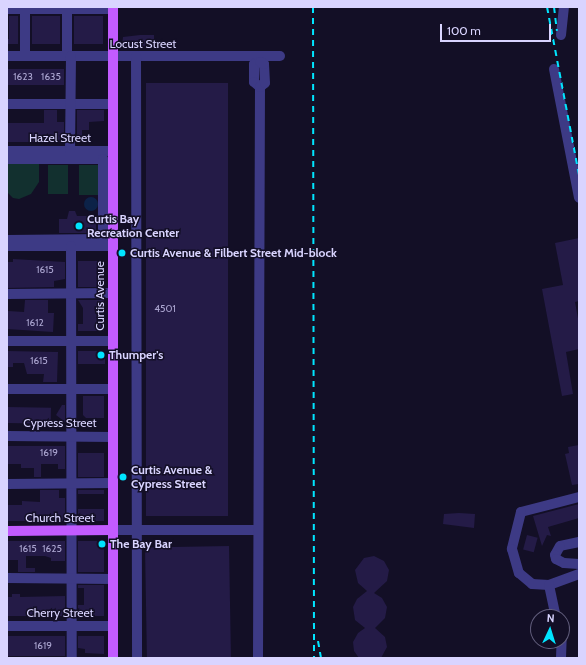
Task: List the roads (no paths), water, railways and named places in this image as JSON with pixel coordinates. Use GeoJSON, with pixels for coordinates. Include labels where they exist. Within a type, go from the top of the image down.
{"type":"FeatureCollection","features":[{"type":"Feature","properties":{"kind":"main road","name":"Curtis Avenue"},"geometry":{"type":"LineString","coordinates":[[113,8],[114,658]]}},
{"type":"Feature","properties":{"kind":"main road","name":"Church Street"},"geometry":{"type":"LineString","coordinates":[[7,531],[113,530]]}},
{"type":"Feature","properties":{"kind":"street"},"geometry":{"type":"LineString","coordinates":[[561,35],[564,7]]}},
{"type":"Feature","properties":{"kind":"street"},"geometry":{"type":"LineString","coordinates":[[7,8],[113,8]]}},
{"type":"Feature","properties":{"kind":"street"},"geometry":{"type":"LineString","coordinates":[[25,8],[25,56]]}},
{"type":"Feature","properties":{"kind":"street"},"geometry":{"type":"LineString","coordinates":[[66,8],[71,104],[70,151]]}},
{"type":"Feature","properties":{"kind":"street","name":"Locust Street"},"geometry":{"type":"LineString","coordinates":[[7,56],[136,56],[260,59],[280,56]]}},
{"type":"Feature","properties":{"kind":"street"},"geometry":{"type":"LineString","coordinates":[[136,56],[137,658]]}},
{"type":"Feature","properties":{"kind":"street"},"geometry":{"type":"LineString","coordinates":[[258,658],[260,87],[254,82],[254,64],[260,59]]}},
{"type":"Feature","properties":{"kind":"street"},"geometry":{"type":"LineString","coordinates":[[554,69],[579,198]]}},
{"type":"Feature","properties":{"kind":"street"},"geometry":{"type":"LineString","coordinates":[[7,104],[113,104]]}},
{"type":"Feature","properties":{"kind":"street","name":"Hazel Street"},"geometry":{"type":"LineString","coordinates":[[7,151],[113,151]]}},
{"type":"Feature","properties":{"kind":"street"},"geometry":{"type":"LineString","coordinates":[[7,159],[103,159],[103,239],[7,240]]}},
{"type":"Feature","properties":{"kind":"street"},"geometry":{"type":"LineString","coordinates":[[7,246],[113,246]]}},
{"type":"Feature","properties":{"kind":"street"},"geometry":{"type":"LineString","coordinates":[[71,246],[72,658]]}},
{"type":"Feature","properties":{"kind":"street"},"geometry":{"type":"LineString","coordinates":[[7,294],[113,293]]}},
{"type":"Feature","properties":{"kind":"street"},"geometry":{"type":"LineString","coordinates":[[7,341],[113,341]]}},
{"type":"Feature","properties":{"kind":"street"},"geometry":{"type":"LineString","coordinates":[[7,389],[113,389]]}},
{"type":"Feature","properties":{"kind":"street","name":"Cypress Street"},"geometry":{"type":"LineString","coordinates":[[7,436],[113,436]]}},
{"type":"Feature","properties":{"kind":"street"},"geometry":{"type":"LineString","coordinates":[[7,484],[113,483]]}},
{"type":"Feature","properties":{"kind":"street"},"geometry":{"type":"LineString","coordinates":[[579,497],[521,512],[512,549],[514,565],[525,580],[532,584],[549,585],[579,574]]}},
{"type":"Feature","properties":{"kind":"street"},"geometry":{"type":"LineString","coordinates":[[113,530],[258,530]]}},
{"type":"Feature","properties":{"kind":"street"},"geometry":{"type":"LineString","coordinates":[[579,542],[560,546],[555,555],[556,559],[564,563],[579,564]]}},
{"type":"Feature","properties":{"kind":"street"},"geometry":{"type":"LineString","coordinates":[[7,578],[113,579]]}},
{"type":"Feature","properties":{"kind":"street"},"geometry":{"type":"LineString","coordinates":[[549,585],[554,609]]}},
{"type":"Feature","properties":{"kind":"street","name":"Cherry Street"},"geometry":{"type":"LineString","coordinates":[[7,626],[114,626]]}},
{"type":"Feature","properties":{"kind":"water"},"geometry":{"type":"Polygon","coordinates":[[[88,197],[94,197],[98,201],[98,207],[94,211],[88,211],[84,207],[84,201],[88,197]]]}},
{"type":"Feature","properties":{"kind":"railway"},"geometry":{"type":"LineString","coordinates":[[313,7],[314,658]]}},
{"type":"Feature","properties":{"kind":"railway"},"geometry":{"type":"LineString","coordinates":[[547,7],[579,175]]}},
{"type":"Feature","properties":{"kind":"railway"},"geometry":{"type":"LineString","coordinates":[[554,7],[557,31]]}},
{"type":"Feature","properties":{"kind":"railway"},"geometry":{"type":"LineString","coordinates":[[318,641],[321,658]]}},
{"type":"Feature","properties":{"kind":"place","name":"Curtis Bay Recreation Center"},"geometry":{"type":"Point","coordinates":[79,226]}},
{"type":"Feature","properties":{"kind":"place","name":"Curtis Avenue & Filbert Street Mid-block"},"geometry":{"type":"Point","coordinates":[122,253]}},
{"type":"Feature","properties":{"kind":"place","name":"Thumper's"},"geometry":{"type":"Point","coordinates":[101,355]}},
{"type":"Feature","properties":{"kind":"place","name":"Curtis Avenue & Cypress Street"},"geometry":{"type":"Point","coordinates":[123,477]}},
{"type":"Feature","properties":{"kind":"place","name":"The Bay Bar"},"geometry":{"type":"Point","coordinates":[102,544]}}]}
